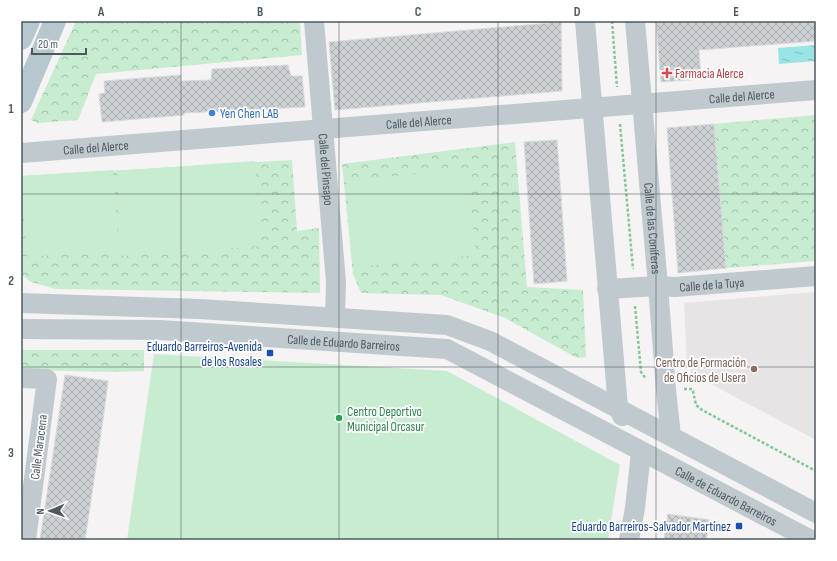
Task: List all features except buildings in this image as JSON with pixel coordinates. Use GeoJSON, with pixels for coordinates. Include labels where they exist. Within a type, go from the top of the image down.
{"type":"FeatureCollection","features":[{"type":"Feature","properties":{"kind":"main road"},"geometry":{"type":"LineString","coordinates":[[21,39],[29,21]]}},
{"type":"Feature","properties":{"kind":"main road"},"geometry":{"type":"LineString","coordinates":[[21,102],[55,21]]}},
{"type":"Feature","properties":{"kind":"street","name":"Calle del Pinsapo"},"geometry":{"type":"LineString","coordinates":[[314,21],[336,282],[335,317]]}},
{"type":"Feature","properties":{"kind":"street"},"geometry":{"type":"LineString","coordinates":[[585,21],[618,407],[641,452],[635,508],[629,540]]}},
{"type":"Feature","properties":{"kind":"street","name":"Calle de las Coníferas"},"geometry":{"type":"LineString","coordinates":[[635,21],[671,436]]}},
{"type":"Feature","properties":{"kind":"street","name":"Calle del Alerce"},"geometry":{"type":"LineString","coordinates":[[21,152],[816,90]]}},
{"type":"Feature","properties":{"kind":"street","name":"Calle de la Tuya"},"geometry":{"type":"LineString","coordinates":[[607,289],[658,286],[675,288],[816,276]]}},
{"type":"Feature","properties":{"kind":"street"},"geometry":{"type":"LineString","coordinates":[[21,294],[47,304]]}},
{"type":"Feature","properties":{"kind":"street","name":"Calle de Eduardo Barreiros"},"geometry":{"type":"LineString","coordinates":[[21,303],[144,306],[447,325],[490,341],[618,407],[816,513]]}},
{"type":"Feature","properties":{"kind":"street","name":"Calle de Eduardo Barreiros"},"geometry":{"type":"LineString","coordinates":[[21,329],[160,330],[447,349],[810,540]]}},
{"type":"Feature","properties":{"kind":"street","name":"Calle Maracena"},"geometry":{"type":"LineString","coordinates":[[21,378],[47,379],[26,540]]}},
{"type":"Feature","properties":{"kind":"street"},"geometry":{"type":"LineString","coordinates":[[641,452],[671,436]]}},
{"type":"Feature","properties":{"kind":"path"},"geometry":{"type":"LineString","coordinates":[[702,410],[816,471]]}},
{"type":"Feature","properties":{"kind":"shaded area","name":"Centro de Formación de Oficios de Usera"},"geometry":{"type":"Polygon","coordinates":[[[816,292],[816,440],[690,373],[693,366],[687,363],[684,303],[816,292]]]}},
{"type":"Feature","properties":{"kind":"green space"},"geometry":{"type":"Polygon","coordinates":[[[76,21],[300,21],[302,55],[96,74],[78,120],[38,123],[31,120],[76,21]]]}},
{"type":"Feature","properties":{"kind":"green space"},"geometry":{"type":"Polygon","coordinates":[[[816,115],[816,261],[726,268],[714,124],[816,115]]]}},
{"type":"Feature","properties":{"kind":"green space"},"geometry":{"type":"Polygon","coordinates":[[[515,142],[527,287],[583,290],[586,357],[577,358],[505,318],[441,295],[361,293],[353,274],[342,164],[515,142]]]}},
{"type":"Feature","properties":{"kind":"green space"},"geometry":{"type":"Polygon","coordinates":[[[292,160],[297,231],[319,228],[320,293],[56,289],[31,282],[21,274],[21,176],[292,160]]]}},
{"type":"Feature","properties":{"kind":"green space"},"geometry":{"type":"Polygon","coordinates":[[[255,161],[261,246],[123,256],[117,171],[255,161]]]}},
{"type":"Feature","properties":{"kind":"green space"},"geometry":{"type":"Polygon","coordinates":[[[467,169],[476,255],[354,267],[346,181],[467,169]]]}},
{"type":"Feature","properties":{"kind":"green space"},"geometry":{"type":"Polygon","coordinates":[[[113,170],[119,251],[27,257],[21,176],[113,170]]]}},
{"type":"Feature","properties":{"kind":"green space"},"geometry":{"type":"Polygon","coordinates":[[[21,350],[144,350],[144,371],[116,372],[21,370],[21,350]]]}},
{"type":"Feature","properties":{"kind":"green space","name":"Centro Deportivo Municipal Orcasur"},"geometry":{"type":"Polygon","coordinates":[[[154,354],[447,371],[620,465],[608,540],[127,540],[154,354]]]}},
{"type":"Feature","properties":{"kind":"water"},"geometry":{"type":"Polygon","coordinates":[[[816,45],[816,61],[779,64],[778,48],[816,45]]]}},
{"type":"Feature","properties":{"kind":"place","name":"Farmacia Alerce"},"geometry":{"type":"Point","coordinates":[667,73]}},
{"type":"Feature","properties":{"kind":"place","name":"Yen Chen LAB"},"geometry":{"type":"Point","coordinates":[212,113]}},
{"type":"Feature","properties":{"kind":"place","name":"Eduardo Barreiros-Avenida de los Rosales"},"geometry":{"type":"Point","coordinates":[270,353]}},
{"type":"Feature","properties":{"kind":"place","name":"Centro de Formación de Oficios de Usera"},"geometry":{"type":"Point","coordinates":[754,369]}},
{"type":"Feature","properties":{"kind":"place","name":"Centro Deportivo Municipal Orcasur"},"geometry":{"type":"Point","coordinates":[339,418]}},
{"type":"Feature","properties":{"kind":"place","name":"Eduardo Barreiros-Salvador Martínez"},"geometry":{"type":"Point","coordinates":[739,526]}}]}
